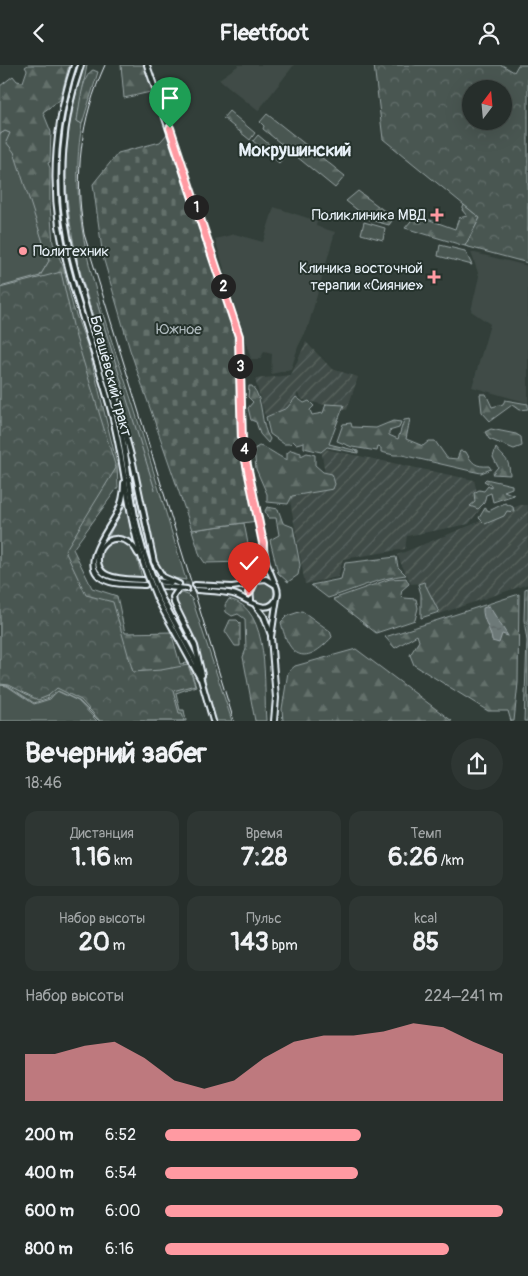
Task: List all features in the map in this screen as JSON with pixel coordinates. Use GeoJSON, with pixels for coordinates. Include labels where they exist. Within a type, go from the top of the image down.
{"type":"FeatureCollection","features":[{"type":"Feature","properties":{"kind":"main road","name":"Богашёвский тракт"},"geometry":{"type":"LineString","coordinates":[[74,65],[65,95],[57,137],[55,172],[58,216],[70,273],[107,396],[133,527],[144,566],[149,573]]}},
{"type":"Feature","properties":{"kind":"main road","name":"Богашёвский тракт"},"geometry":{"type":"LineString","coordinates":[[81,65],[70,103],[64,138],[63,199],[74,262],[107,372],[122,433],[141,541],[149,573],[159,598],[202,682],[213,721]]}},
{"type":"Feature","properties":{"kind":"main road"},"geometry":{"type":"LineString","coordinates":[[149,65],[239,336],[242,441],[269,570],[278,591],[271,637],[276,698],[274,721]]}},
{"type":"Feature","properties":{"kind":"main road"},"geometry":{"type":"LineString","coordinates":[[107,372],[130,448],[154,562],[163,577],[179,586]]}},
{"type":"Feature","properties":{"kind":"main road"},"geometry":{"type":"LineString","coordinates":[[122,464],[124,487],[121,503],[96,547],[94,566],[100,575],[108,581],[144,582],[115,579],[106,575],[99,565],[99,552],[109,541],[124,540],[135,548],[144,566]]}},
{"type":"Feature","properties":{"kind":"main road"},"geometry":{"type":"LineString","coordinates":[[251,600],[249,593],[261,568],[263,543]]}},
{"type":"Feature","properties":{"kind":"main road"},"geometry":{"type":"LineString","coordinates":[[196,585],[232,587],[266,579],[275,584]]}},
{"type":"Feature","properties":{"kind":"main road"},"geometry":{"type":"LineString","coordinates":[[156,581],[187,589]]}},
{"type":"Feature","properties":{"kind":"main road"},"geometry":{"type":"LineString","coordinates":[[159,586],[186,584]]}},
{"type":"Feature","properties":{"kind":"main road"},"geometry":{"type":"LineString","coordinates":[[179,586],[173,597],[174,603],[195,646],[202,671],[202,682]]}},
{"type":"Feature","properties":{"kind":"main road"},"geometry":{"type":"LineString","coordinates":[[197,590],[233,594],[251,600],[264,616],[271,637]]}},
{"type":"Feature","properties":{"kind":"main road"},"geometry":{"type":"LineString","coordinates":[[256,605],[268,606],[277,598]]}},
{"type":"Feature","properties":{"kind":"shaded area"},"geometry":{"type":"Polygon","coordinates":[[[239,65],[294,65],[258,111],[219,79],[239,65]]]}},
{"type":"Feature","properties":{"kind":"shaded area"},"geometry":{"type":"Polygon","coordinates":[[[274,207],[317,221],[316,226],[335,232],[308,327],[298,347],[291,370],[271,374],[272,354],[264,352],[260,359],[251,359],[215,239],[235,234],[263,242],[274,207]]]}},
{"type":"Feature","properties":{"kind":"shaded area"},"geometry":{"type":"Polygon","coordinates":[[[471,252],[528,266],[528,403],[472,387],[490,324],[471,311],[479,276],[471,252]]]}},
{"type":"Feature","properties":{"kind":"shaded area"},"geometry":{"type":"Polygon","coordinates":[[[306,342],[332,369],[358,377],[347,410],[303,400],[297,393],[296,408],[265,416],[255,379],[291,375],[306,342]]]}},
{"type":"Feature","properties":{"kind":"shaded area"},"geometry":{"type":"Polygon","coordinates":[[[321,448],[474,480],[481,508],[469,524],[407,536],[405,549],[343,559],[338,577],[305,584],[289,495],[327,489],[321,448]]]}},
{"type":"Feature","properties":{"kind":"shaded area"},"geometry":{"type":"Polygon","coordinates":[[[520,505],[528,505],[528,584],[439,614],[424,583],[411,584],[397,555],[520,505]]]}},
{"type":"Feature","properties":{"kind":"green space"},"geometry":{"type":"Polygon","coordinates":[[[28,65],[69,65],[60,100],[43,112],[51,132],[50,162],[48,163],[50,168],[53,243],[63,266],[73,307],[89,350],[117,464],[118,487],[73,549],[92,588],[117,596],[125,633],[171,632],[180,664],[188,663],[196,686],[176,693],[180,710],[184,710],[186,721],[99,721],[79,701],[58,691],[49,698],[34,703],[7,685],[0,685],[0,287],[40,276],[49,261],[14,152],[6,142],[10,133],[5,131],[0,134],[0,86],[13,76],[17,81],[23,82],[27,70],[25,67],[28,65]]]}},
{"type":"Feature","properties":{"kind":"green space"},"geometry":{"type":"Polygon","coordinates":[[[85,65],[87,65],[77,121],[82,124],[78,161],[78,196],[82,231],[89,265],[109,333],[139,424],[186,580],[168,577],[156,562],[123,414],[84,284],[74,243],[67,201],[66,158],[72,113],[85,65]]]}},
{"type":"Feature","properties":{"kind":"green space"},"geometry":{"type":"Polygon","coordinates":[[[121,65],[146,65],[155,91],[124,98],[121,65]]]}},
{"type":"Feature","properties":{"kind":"green space"},"geometry":{"type":"Polygon","coordinates":[[[374,65],[502,65],[514,72],[518,65],[528,65],[528,263],[465,246],[480,218],[383,139],[374,65]]]}},
{"type":"Feature","properties":{"kind":"green space"},"geometry":{"type":"Polygon","coordinates":[[[93,70],[98,72],[82,124],[77,121],[82,93],[86,78],[93,70]]]}},
{"type":"Feature","properties":{"kind":"green space"},"geometry":{"type":"Polygon","coordinates":[[[229,111],[255,133],[250,140],[223,118],[229,111]]]}},
{"type":"Feature","properties":{"kind":"green space"},"geometry":{"type":"Polygon","coordinates":[[[267,114],[345,176],[335,188],[263,129],[264,126],[260,122],[267,114]]]}},
{"type":"Feature","properties":{"kind":"green space","name":"Политехник"},"geometry":{"type":"Polygon","coordinates":[[[5,131],[10,133],[49,261],[40,276],[0,318],[0,134],[5,131]]]}},
{"type":"Feature","properties":{"kind":"green space","name":"Южное"},"geometry":{"type":"Polygon","coordinates":[[[169,132],[231,316],[235,343],[239,437],[257,521],[192,530],[130,350],[103,257],[93,184],[118,153],[160,142],[169,132]]]}},
{"type":"Feature","properties":{"kind":"green space"},"geometry":{"type":"Polygon","coordinates":[[[258,135],[284,157],[279,163],[253,141],[258,135]]]}},
{"type":"Feature","properties":{"kind":"green space"},"geometry":{"type":"Polygon","coordinates":[[[358,191],[394,218],[389,225],[370,220],[346,201],[358,191]]]}},
{"type":"Feature","properties":{"kind":"green space"},"geometry":{"type":"Polygon","coordinates":[[[464,205],[480,218],[465,246],[405,228],[416,215],[455,229],[459,218],[467,216],[462,210],[464,205]]]}},
{"type":"Feature","properties":{"kind":"green space"},"geometry":{"type":"Polygon","coordinates":[[[364,222],[385,228],[383,240],[361,234],[364,222]]]}},
{"type":"Feature","properties":{"kind":"green space"},"geometry":{"type":"Polygon","coordinates":[[[440,245],[465,251],[472,265],[438,256],[440,245]]]}},
{"type":"Feature","properties":{"kind":"green space"},"geometry":{"type":"Polygon","coordinates":[[[61,272],[75,334],[116,468],[65,551],[86,595],[113,602],[133,672],[161,670],[188,665],[195,685],[173,691],[179,713],[182,713],[184,721],[100,721],[81,700],[57,688],[48,696],[38,700],[9,685],[0,684],[0,288],[61,272]]]}},
{"type":"Feature","properties":{"kind":"green space"},"geometry":{"type":"Polygon","coordinates":[[[249,386],[252,386],[259,398],[264,426],[270,439],[268,443],[260,434],[256,422],[251,420],[248,408],[253,402],[248,397],[249,386]]]}},
{"type":"Feature","properties":{"kind":"green space"},"geometry":{"type":"Polygon","coordinates":[[[480,394],[486,394],[492,407],[503,404],[505,400],[528,404],[528,409],[519,410],[512,405],[490,421],[482,412],[480,394]]]}},
{"type":"Feature","properties":{"kind":"green space"},"geometry":{"type":"Polygon","coordinates":[[[296,397],[304,403],[309,401],[314,406],[310,410],[312,415],[323,413],[326,404],[344,405],[329,444],[358,451],[358,453],[327,447],[321,452],[304,448],[304,442],[296,444],[293,441],[290,444],[284,444],[270,434],[266,417],[287,408],[296,397]]]}},
{"type":"Feature","properties":{"kind":"green space"},"geometry":{"type":"Polygon","coordinates":[[[410,419],[406,439],[423,446],[429,441],[435,441],[447,458],[457,459],[460,451],[466,452],[474,463],[480,466],[489,466],[491,469],[481,473],[381,452],[381,448],[378,447],[377,451],[352,447],[337,441],[343,424],[351,423],[352,427],[376,428],[393,421],[401,422],[399,428],[389,431],[389,435],[398,439],[404,420],[410,419]]]}},
{"type":"Feature","properties":{"kind":"green space"},"geometry":{"type":"Polygon","coordinates":[[[491,429],[516,434],[521,437],[522,446],[514,449],[489,439],[485,432],[491,429]]]}},
{"type":"Feature","properties":{"kind":"green space"},"geometry":{"type":"Polygon","coordinates":[[[259,446],[287,460],[287,453],[291,450],[301,453],[301,456],[307,453],[315,455],[315,465],[323,472],[332,474],[335,484],[333,489],[292,496],[288,504],[267,502],[267,494],[256,469],[254,449],[259,446]]]}},
{"type":"Feature","properties":{"kind":"green space"},"geometry":{"type":"Polygon","coordinates":[[[496,448],[508,462],[510,475],[492,474],[498,467],[493,457],[496,448]]]}},
{"type":"Feature","properties":{"kind":"green space"},"geometry":{"type":"Polygon","coordinates":[[[128,452],[145,538],[156,569],[163,580],[157,579],[147,554],[139,520],[128,452]]]}},
{"type":"Feature","properties":{"kind":"green space"},"geometry":{"type":"Polygon","coordinates":[[[486,479],[512,485],[512,488],[504,491],[514,495],[493,502],[491,493],[486,495],[484,503],[478,509],[470,506],[475,502],[474,493],[479,490],[484,491],[488,486],[491,488],[491,485],[484,481],[486,479]]]}},
{"type":"Feature","properties":{"kind":"green space"},"geometry":{"type":"Polygon","coordinates":[[[125,502],[133,540],[120,536],[108,538],[125,502]]]}},
{"type":"Feature","properties":{"kind":"green space"},"geometry":{"type":"Polygon","coordinates":[[[505,503],[513,507],[514,512],[507,511],[504,516],[485,524],[479,518],[485,508],[489,511],[505,503]]]}},
{"type":"Feature","properties":{"kind":"green space"},"geometry":{"type":"Polygon","coordinates":[[[267,507],[278,509],[283,523],[293,527],[300,565],[298,575],[288,582],[278,573],[270,540],[279,535],[276,518],[268,518],[265,511],[267,507]]]}},
{"type":"Feature","properties":{"kind":"green space"},"geometry":{"type":"Polygon","coordinates":[[[244,523],[250,554],[245,562],[205,563],[200,556],[192,530],[244,523]]]}},
{"type":"Feature","properties":{"kind":"green space"},"geometry":{"type":"Polygon","coordinates":[[[116,541],[123,542],[132,549],[142,578],[115,576],[104,572],[100,562],[101,553],[106,546],[116,541]]]}},
{"type":"Feature","properties":{"kind":"green space"},"geometry":{"type":"Polygon","coordinates":[[[396,557],[398,567],[406,575],[376,581],[328,598],[311,585],[341,579],[345,563],[396,557]]]}},
{"type":"Feature","properties":{"kind":"green space"},"geometry":{"type":"Polygon","coordinates":[[[406,578],[409,584],[402,590],[401,595],[404,598],[416,599],[418,608],[415,620],[376,633],[333,599],[390,579],[406,578]]]}},
{"type":"Feature","properties":{"kind":"green space"},"geometry":{"type":"Polygon","coordinates":[[[259,582],[267,582],[274,589],[274,597],[267,604],[259,604],[252,597],[252,589],[259,582]]]}},
{"type":"Feature","properties":{"kind":"green space"},"geometry":{"type":"Polygon","coordinates":[[[424,582],[439,612],[421,618],[421,594],[418,584],[424,582]]]}},
{"type":"Feature","properties":{"kind":"green space"},"geometry":{"type":"Polygon","coordinates":[[[528,588],[528,721],[524,721],[527,641],[524,620],[525,589],[528,588]]]}},
{"type":"Feature","properties":{"kind":"green space"},"geometry":{"type":"Polygon","coordinates":[[[182,593],[192,599],[232,721],[216,721],[194,638],[175,599],[177,595],[182,593]]]}},
{"type":"Feature","properties":{"kind":"green space"},"geometry":{"type":"Polygon","coordinates":[[[519,594],[518,683],[514,721],[511,721],[508,711],[488,711],[414,665],[410,655],[419,641],[417,635],[395,648],[385,637],[519,594]]]}},
{"type":"Feature","properties":{"kind":"green space"},"geometry":{"type":"Polygon","coordinates":[[[229,599],[243,605],[252,617],[259,633],[264,670],[266,721],[255,721],[243,657],[246,649],[245,619],[238,614],[232,616],[226,612],[225,605],[229,599]]]}},
{"type":"Feature","properties":{"kind":"green space"},"geometry":{"type":"Polygon","coordinates":[[[302,611],[330,631],[332,637],[323,646],[307,655],[294,651],[284,634],[281,622],[287,616],[302,611]]]}},
{"type":"Feature","properties":{"kind":"green space"},"geometry":{"type":"Polygon","coordinates":[[[230,620],[237,620],[240,623],[240,646],[235,646],[225,631],[230,620]]]}},
{"type":"Feature","properties":{"kind":"green space"},"geometry":{"type":"Polygon","coordinates":[[[356,649],[452,721],[283,721],[282,709],[288,672],[295,666],[356,649]]]}},
{"type":"Feature","properties":{"kind":"green space"},"geometry":{"type":"Polygon","coordinates":[[[0,685],[7,686],[34,704],[50,699],[57,691],[78,701],[97,721],[0,721],[0,685]]]}},
{"type":"Feature","properties":{"kind":"water"},"geometry":{"type":"Polygon","coordinates":[[[489,606],[508,636],[502,634],[499,643],[492,641],[484,617],[483,608],[489,606]]]}},
{"type":"Feature","properties":{"kind":"waterway"},"geometry":{"type":"LineString","coordinates":[[97,303],[155,490]]}},
{"type":"Feature","properties":{"kind":"tunnel"},"geometry":{"type":"LineString","coordinates":[[185,584],[195,585]]}},
{"type":"Feature","properties":{"kind":"tunnel"},"geometry":{"type":"LineString","coordinates":[[187,589],[197,590]]}},
{"type":"Feature","properties":{"kind":"railway"},"geometry":{"type":"LineString","coordinates":[[105,65],[90,106],[81,148],[80,190],[84,234],[234,721]]}},
{"type":"Feature","properties":{"kind":"place","name":"Поликлиника МВД"},"geometry":{"type":"Point","coordinates":[437,215]}},
{"type":"Feature","properties":{"kind":"place","name":"Политехник"},"geometry":{"type":"Point","coordinates":[23,251]}},
{"type":"Feature","properties":{"kind":"place","name":"Клиника восточной терапии «Сияние»"},"geometry":{"type":"Point","coordinates":[434,277]}},
{"type":"Feature","properties":{"kind":"district","name":"Мокрушинский"},"geometry":{"type":"Point","coordinates":[295,150]}},
{"type":"Feature","properties":{"kind":"route"},"geometry":{"type":"LineString","coordinates":[[170,128],[239,336],[240,427],[257,505],[263,543],[261,568],[249,593]]}}]}
